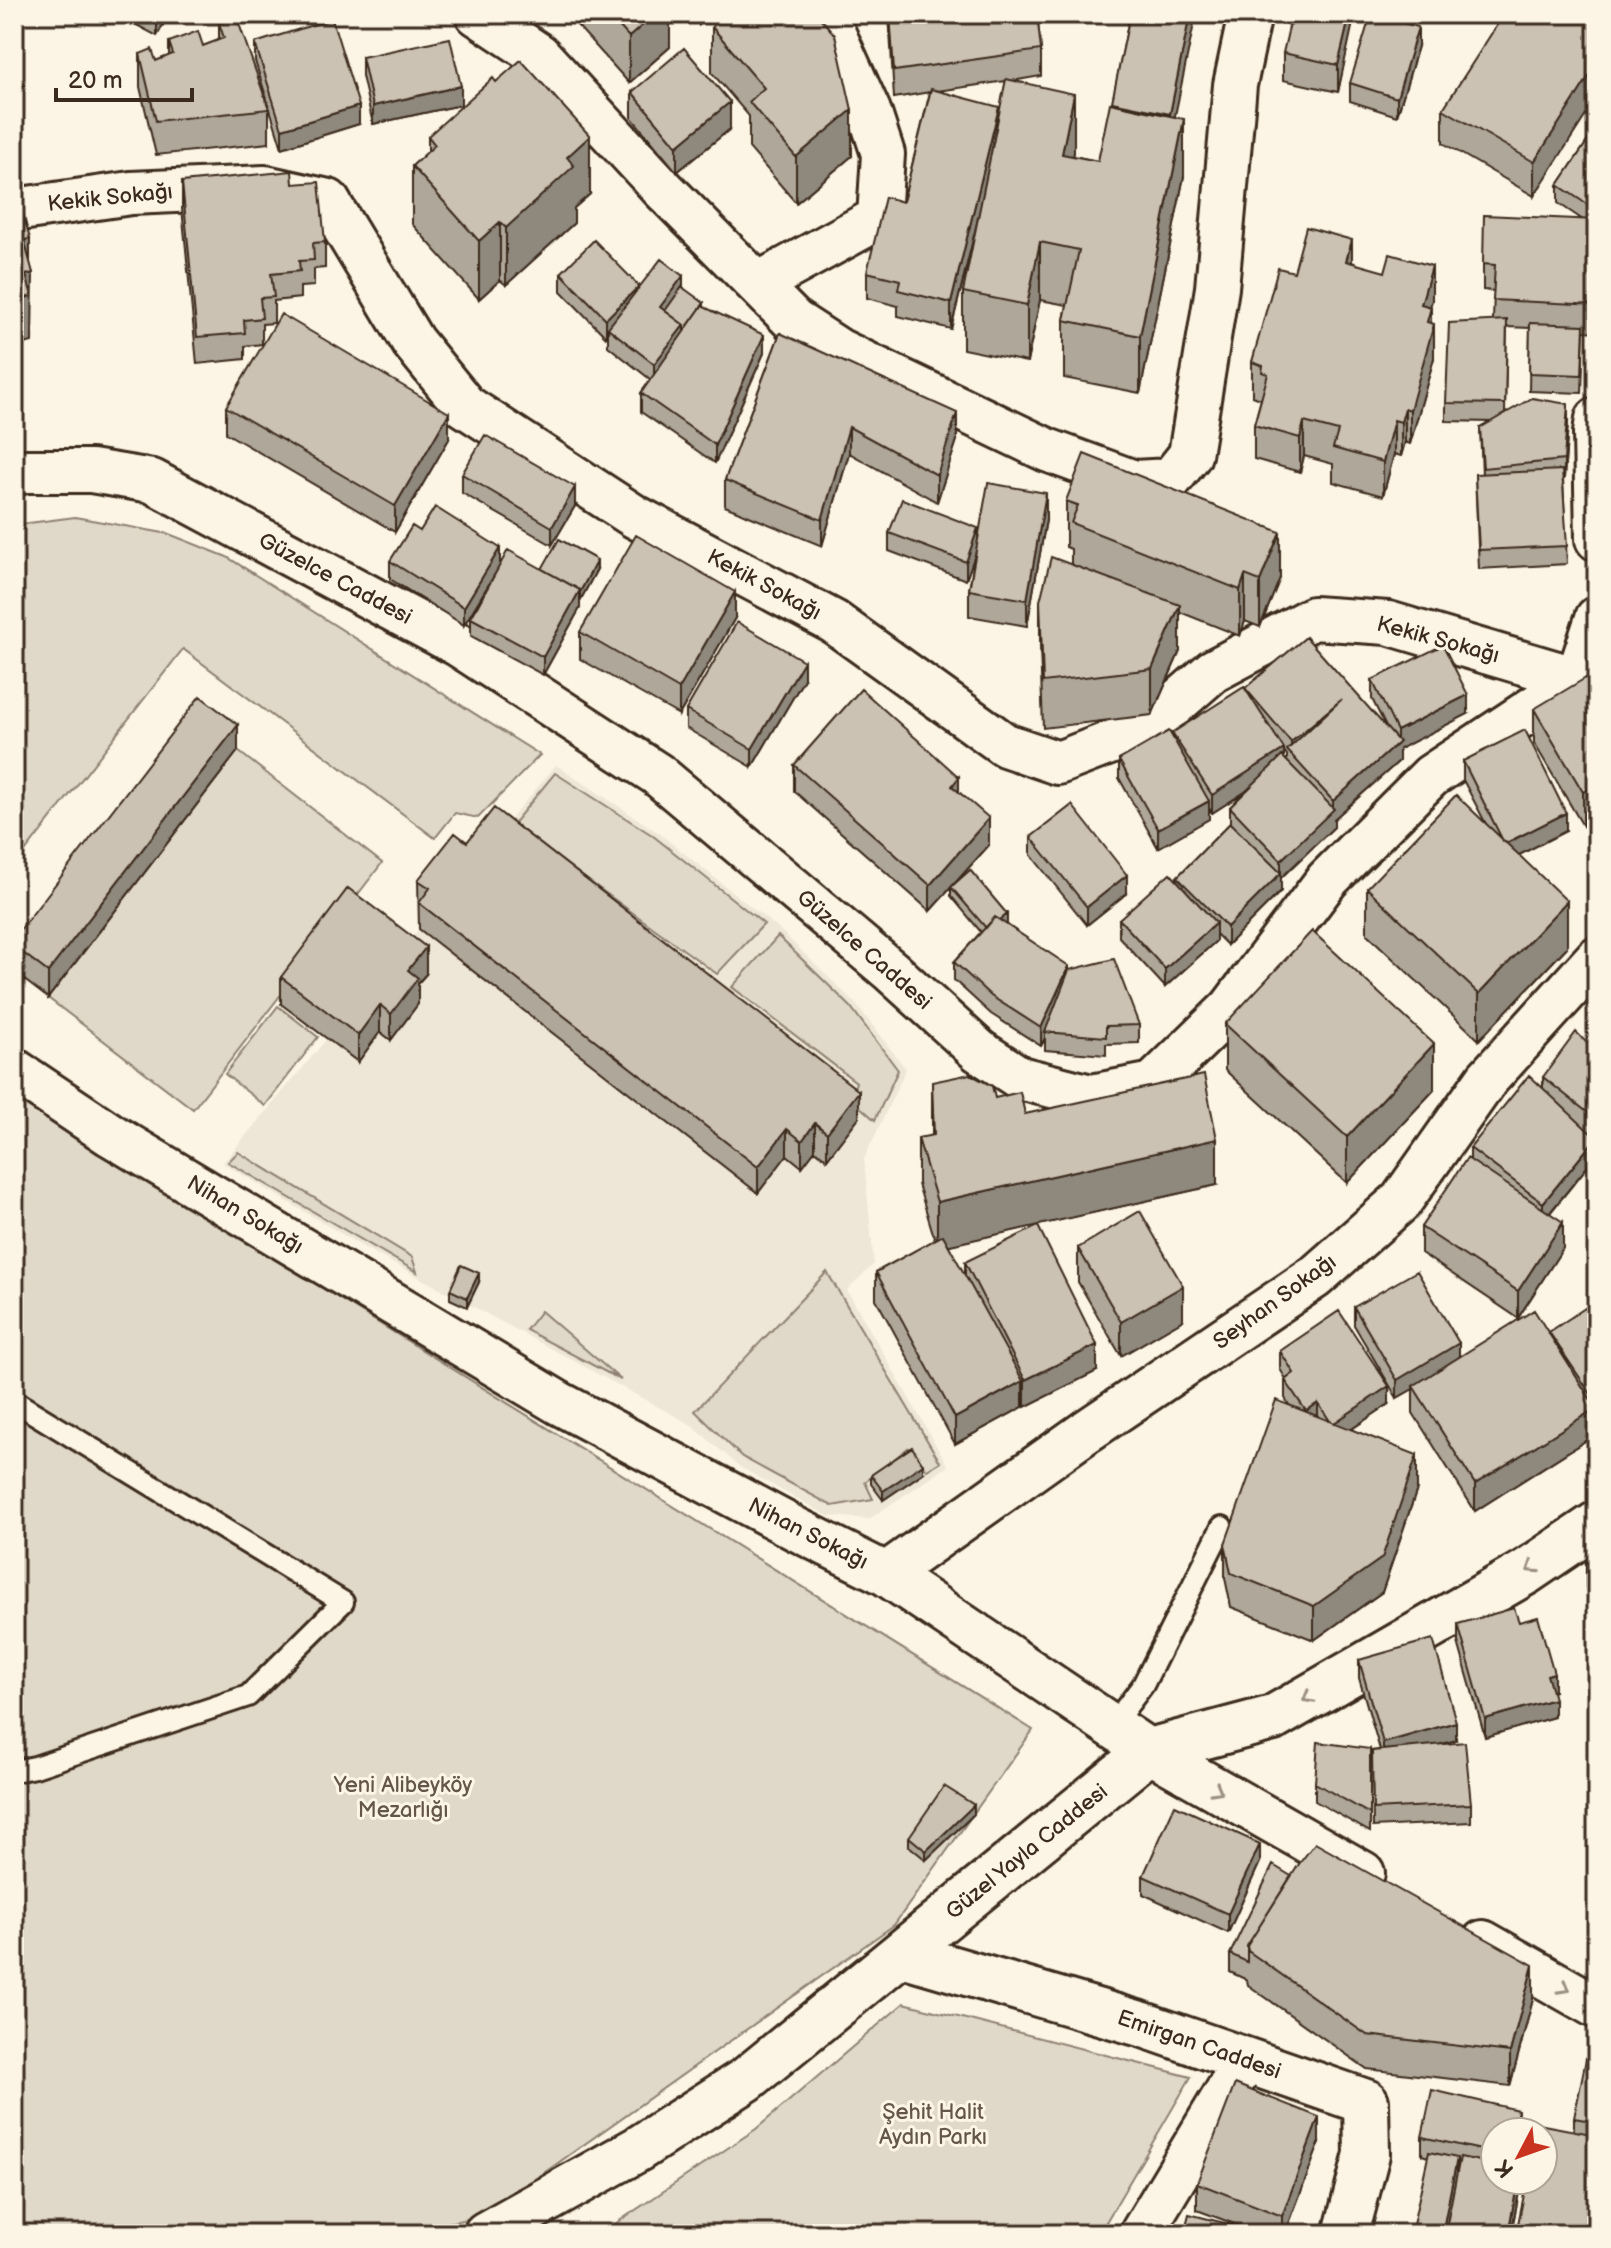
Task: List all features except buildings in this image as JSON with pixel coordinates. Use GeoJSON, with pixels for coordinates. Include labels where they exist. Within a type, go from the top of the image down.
{"type":"FeatureCollection","features":[{"type":"Feature","properties":{"kind":"main road","name":"Güzel Yayla Caddesi"},"geometry":{"type":"LineString","coordinates":[[486,2234],[638,2149],[747,2079],[1149,1751],[1273,1718],[1526,1572],[1597,1524]]}},
{"type":"Feature","properties":{"kind":"main road","name":"Emirgan Caddesi"},"geometry":{"type":"LineString","coordinates":[[902,1954],[1144,2025],[1366,2102],[1367,2154],[1346,2234]]}},
{"type":"Feature","properties":{"kind":"street"},"geometry":{"type":"LineString","coordinates":[[477,14],[539,55],[661,187],[794,321],[840,351],[908,385],[1047,450],[1134,482],[1170,480],[1190,455],[1217,288],[1235,85],[1250,14]]}},
{"type":"Feature","properties":{"kind":"street"},"geometry":{"type":"LineString","coordinates":[[758,284],[879,218],[883,154],[869,111],[825,14]]}},
{"type":"Feature","properties":{"kind":"street","name":"Kekik Sokağı"},"geometry":{"type":"LineString","coordinates":[[14,210],[131,193],[265,187],[328,201],[413,342],[465,406],[634,516],[834,622],[1005,745],[1058,763],[1125,737],[1174,705],[1213,671],[1313,618],[1388,623],[1577,679]]}},
{"type":"Feature","properties":{"kind":"street"},"geometry":{"type":"LineString","coordinates":[[1597,419],[1597,539]]}},
{"type":"Feature","properties":{"kind":"street","name":"Güzelce Caddesi"},"geometry":{"type":"LineString","coordinates":[[14,474],[25,471],[91,471],[152,481],[457,644],[657,774],[891,971],[979,1051],[1020,1078],[1091,1096],[1153,1084],[1231,1008],[1327,880],[1431,776],[1577,679]]}},
{"type":"Feature","properties":{"kind":"street"},"geometry":{"type":"LineString","coordinates":[[1577,679],[1597,618]]}},
{"type":"Feature","properties":{"kind":"street","name":"Seyhan Sokağı"},"geometry":{"type":"LineString","coordinates":[[886,1574],[1087,1431],[1315,1277],[1401,1201],[1487,1079],[1597,958]]}},
{"type":"Feature","properties":{"kind":"street","name":"Nihan Sokağı"},"geometry":{"type":"LineString","coordinates":[[14,1070],[111,1135],[559,1403],[886,1574],[1149,1751],[1392,1890]]}},
{"type":"Feature","properties":{"kind":"street"},"geometry":{"type":"LineString","coordinates":[[1446,1921],[1597,2007]]}},
{"type":"Feature","properties":{"kind":"street"},"geometry":{"type":"LineString","coordinates":[[1141,2234],[1245,2061]]}},
{"type":"Feature","properties":{"kind":"lane"},"geometry":{"type":"LineString","coordinates":[[14,1401],[343,1602],[248,1696],[35,1767],[14,1771]]}},
{"type":"Feature","properties":{"kind":"lane"},"geometry":{"type":"LineString","coordinates":[[1112,1726],[1143,1685],[1222,1527]]}},
{"type":"Feature","properties":{"kind":"shaded area"},"geometry":{"type":"Polygon","coordinates":[[[556,765],[659,833],[780,930],[856,1004],[906,1069],[864,1159],[874,1264],[847,1290],[948,1466],[869,1519],[828,1516],[740,1467],[690,1424],[365,1248],[223,1163],[556,765]]]}},
{"type":"Feature","properties":{"kind":"green space"},"geometry":{"type":"Polygon","coordinates":[[[75,517],[169,534],[227,557],[540,755],[478,818],[455,813],[435,838],[183,649],[14,866],[14,525],[75,517]]]}},
{"type":"Feature","properties":{"kind":"green space"},"geometry":{"type":"Polygon","coordinates":[[[238,751],[382,863],[193,1109],[48,998],[238,751]]]}},
{"type":"Feature","properties":{"kind":"green space"},"geometry":{"type":"Polygon","coordinates":[[[555,773],[652,835],[764,924],[717,974],[512,825],[555,773]]]}},
{"type":"Feature","properties":{"kind":"green space"},"geometry":{"type":"Polygon","coordinates":[[[778,936],[850,1006],[898,1070],[875,1120],[851,1099],[856,1082],[732,987],[778,936]]]}},
{"type":"Feature","properties":{"kind":"green space"},"geometry":{"type":"Polygon","coordinates":[[[278,1006],[318,1037],[265,1106],[225,1074],[278,1006]]]}},
{"type":"Feature","properties":{"kind":"green space","name":"Yeni Alibeyköy Mezarlığı"},"geometry":{"type":"Polygon","coordinates":[[[14,1096],[1033,1730],[894,1925],[483,2216],[392,2234],[14,2234],[14,1096]]]}},
{"type":"Feature","properties":{"kind":"green space"},"geometry":{"type":"Polygon","coordinates":[[[238,1152],[412,1257],[417,1272],[228,1162],[238,1152]]]}},
{"type":"Feature","properties":{"kind":"green space"},"geometry":{"type":"Polygon","coordinates":[[[827,1272],[940,1462],[927,1470],[908,1448],[865,1482],[873,1499],[832,1506],[742,1457],[695,1411],[827,1272]]]}},
{"type":"Feature","properties":{"kind":"green space"},"geometry":{"type":"Polygon","coordinates":[[[541,1311],[621,1380],[526,1330],[541,1311]]]}},
{"type":"Feature","properties":{"kind":"green space","name":"Şehit Halit Aydın Parkı"},"geometry":{"type":"Polygon","coordinates":[[[904,2003],[1191,2077],[1099,2234],[600,2234],[756,2129],[904,2003]]]}}]}
